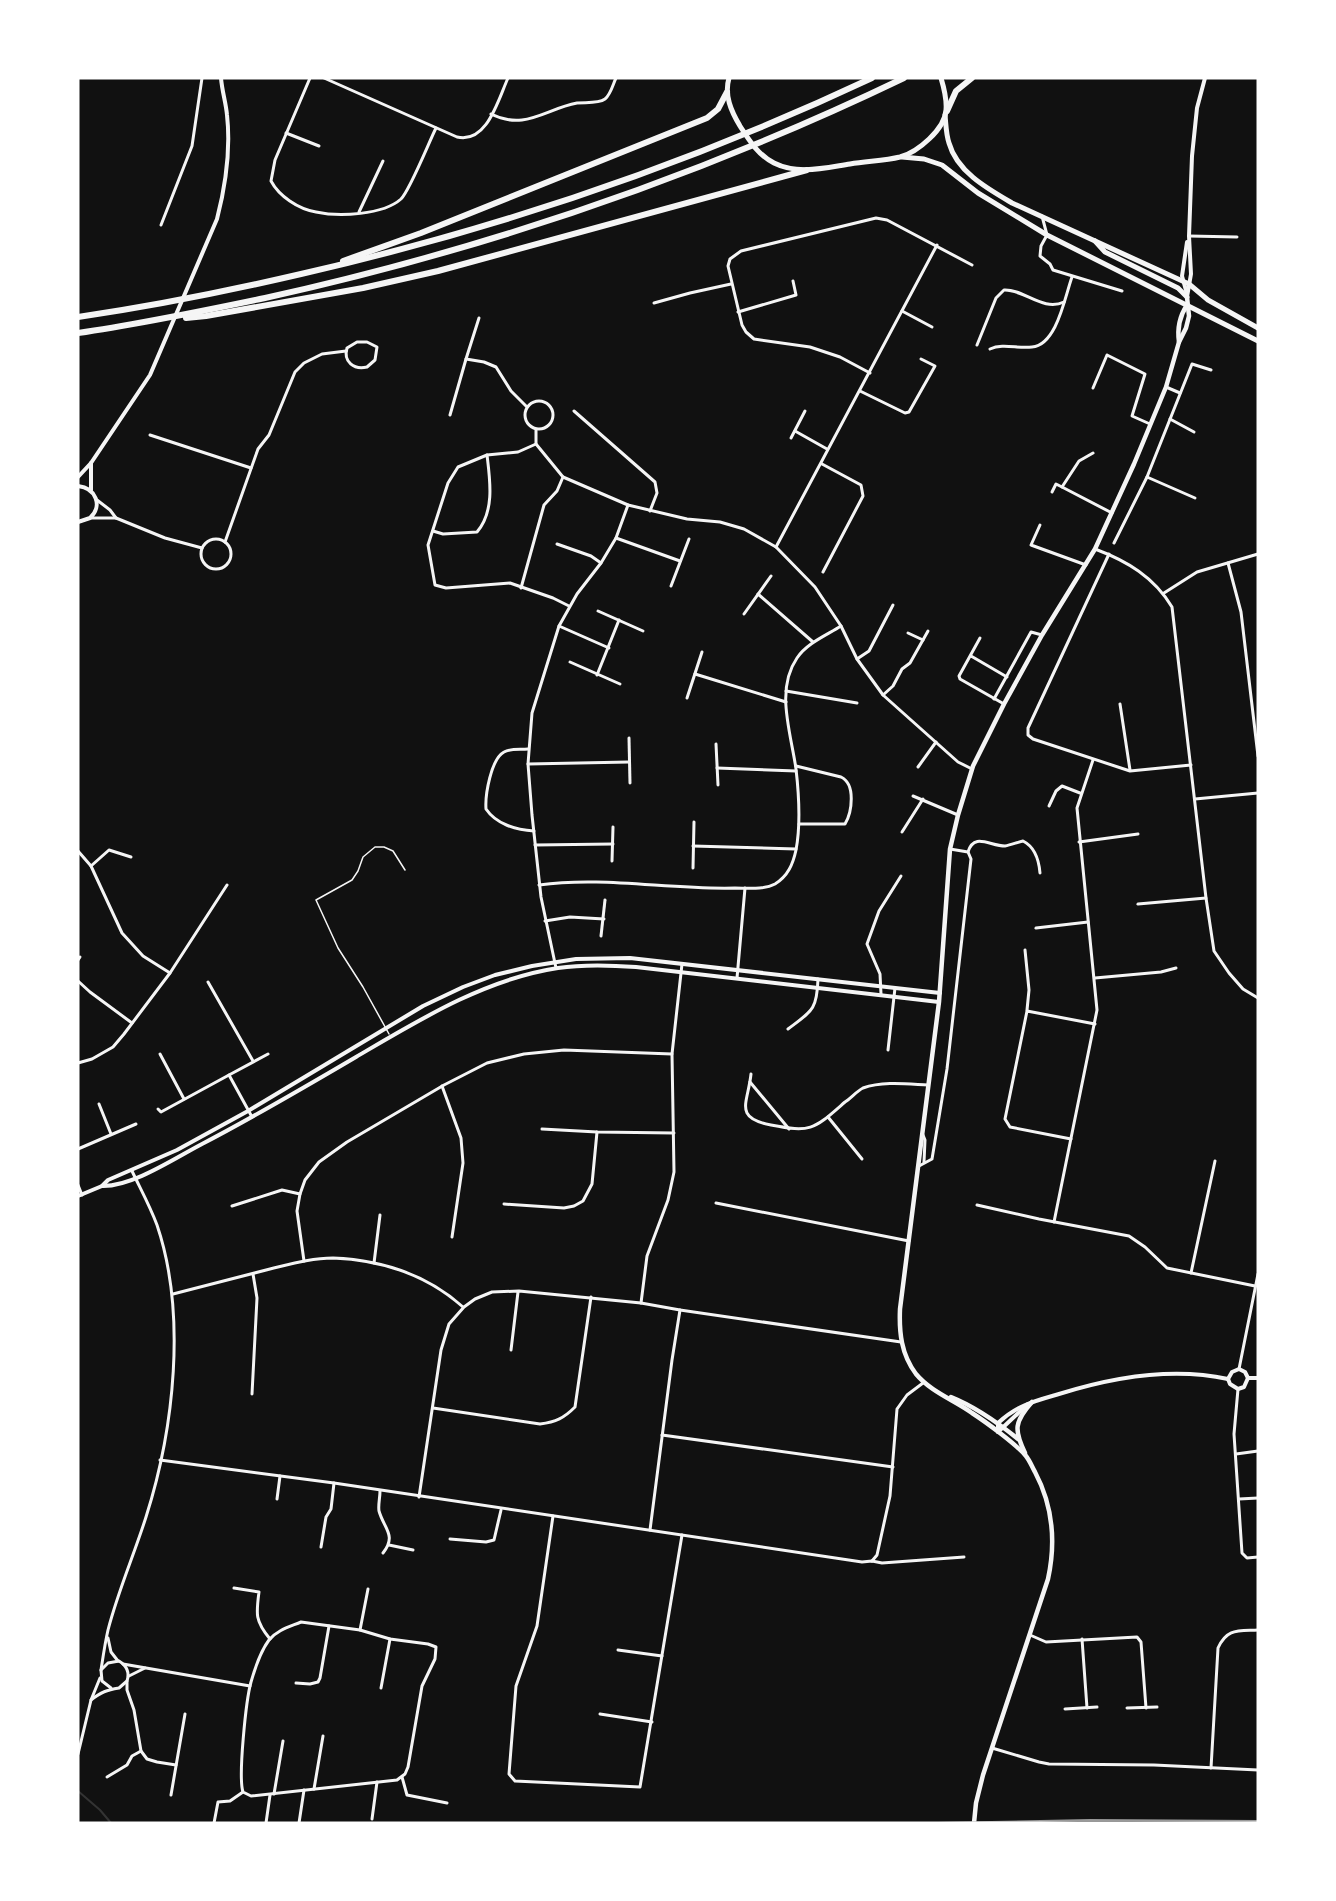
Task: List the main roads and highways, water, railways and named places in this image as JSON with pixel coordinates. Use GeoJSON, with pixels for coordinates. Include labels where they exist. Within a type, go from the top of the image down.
{"type":"FeatureCollection","features":[{"type":"Feature","properties":{"kind":"highway"},"geometry":{"type":"LineString","coordinates":[[78,316],[204,294],[313,271],[420,245],[513,218],[644,173],[764,126],[872,78]]}},
{"type":"Feature","properties":{"kind":"highway"},"geometry":{"type":"LineString","coordinates":[[78,333],[162,320],[311,288],[514,233],[599,205],[734,153],[904,78]]}},
{"type":"Feature","properties":{"kind":"highway"},"geometry":{"type":"LineString","coordinates":[[946,113],[956,91],[972,78]]}},
{"type":"Feature","properties":{"kind":"highway"},"geometry":{"type":"LineString","coordinates":[[313,271],[411,237],[706,118],[721,106],[727,92]]}},
{"type":"Feature","properties":{"kind":"highway"},"geometry":{"type":"LineString","coordinates":[[162,320],[206,316],[419,276],[807,170]]}},
{"type":"Feature","properties":{"kind":"main road"},"geometry":{"type":"LineString","coordinates":[[941,78],[946,98],[948,142],[952,153],[966,170],[992,191],[1186,283],[1208,300],[1258,328]]}},
{"type":"Feature","properties":{"kind":"main road"},"geometry":{"type":"LineString","coordinates":[[728,80],[727,92],[731,110],[747,137],[764,157],[782,166],[807,170],[901,156],[921,147],[946,113]]}},
{"type":"Feature","properties":{"kind":"main road"},"geometry":{"type":"LineString","coordinates":[[901,156],[924,159],[942,165],[978,193],[1047,235],[1258,341]]}},
{"type":"Feature","properties":{"kind":"main road"},"geometry":{"type":"LineString","coordinates":[[1026,1456],[972,1413],[937,1392],[915,1372],[901,1341],[900,1309],[940,993],[950,849],[958,815],[972,769],[1004,704],[1042,635],[1086,565],[1112,513],[1166,387],[1189,316],[1187,297],[1178,288],[1105,252],[1094,240]]}},
{"type":"Feature","properties":{"kind":"main road"},"geometry":{"type":"LineString","coordinates":[[937,1392],[968,1404],[998,1423],[1018,1440],[1038,1478],[1049,1506],[1053,1535],[1048,1579],[977,1795],[974,1823]]}},
{"type":"Feature","properties":{"kind":"main road"},"geometry":{"type":"LineString","coordinates":[[1018,1440],[1017,1423],[1032,1402]]}},
{"type":"Feature","properties":{"kind":"waterway"},"geometry":{"type":"LineString","coordinates":[[78,1791],[111,1823]]}},
{"type":"Feature","properties":{"kind":"railway"},"geometry":{"type":"LineString","coordinates":[[938,1823],[1090,1820],[1258,1821]]}}]}
